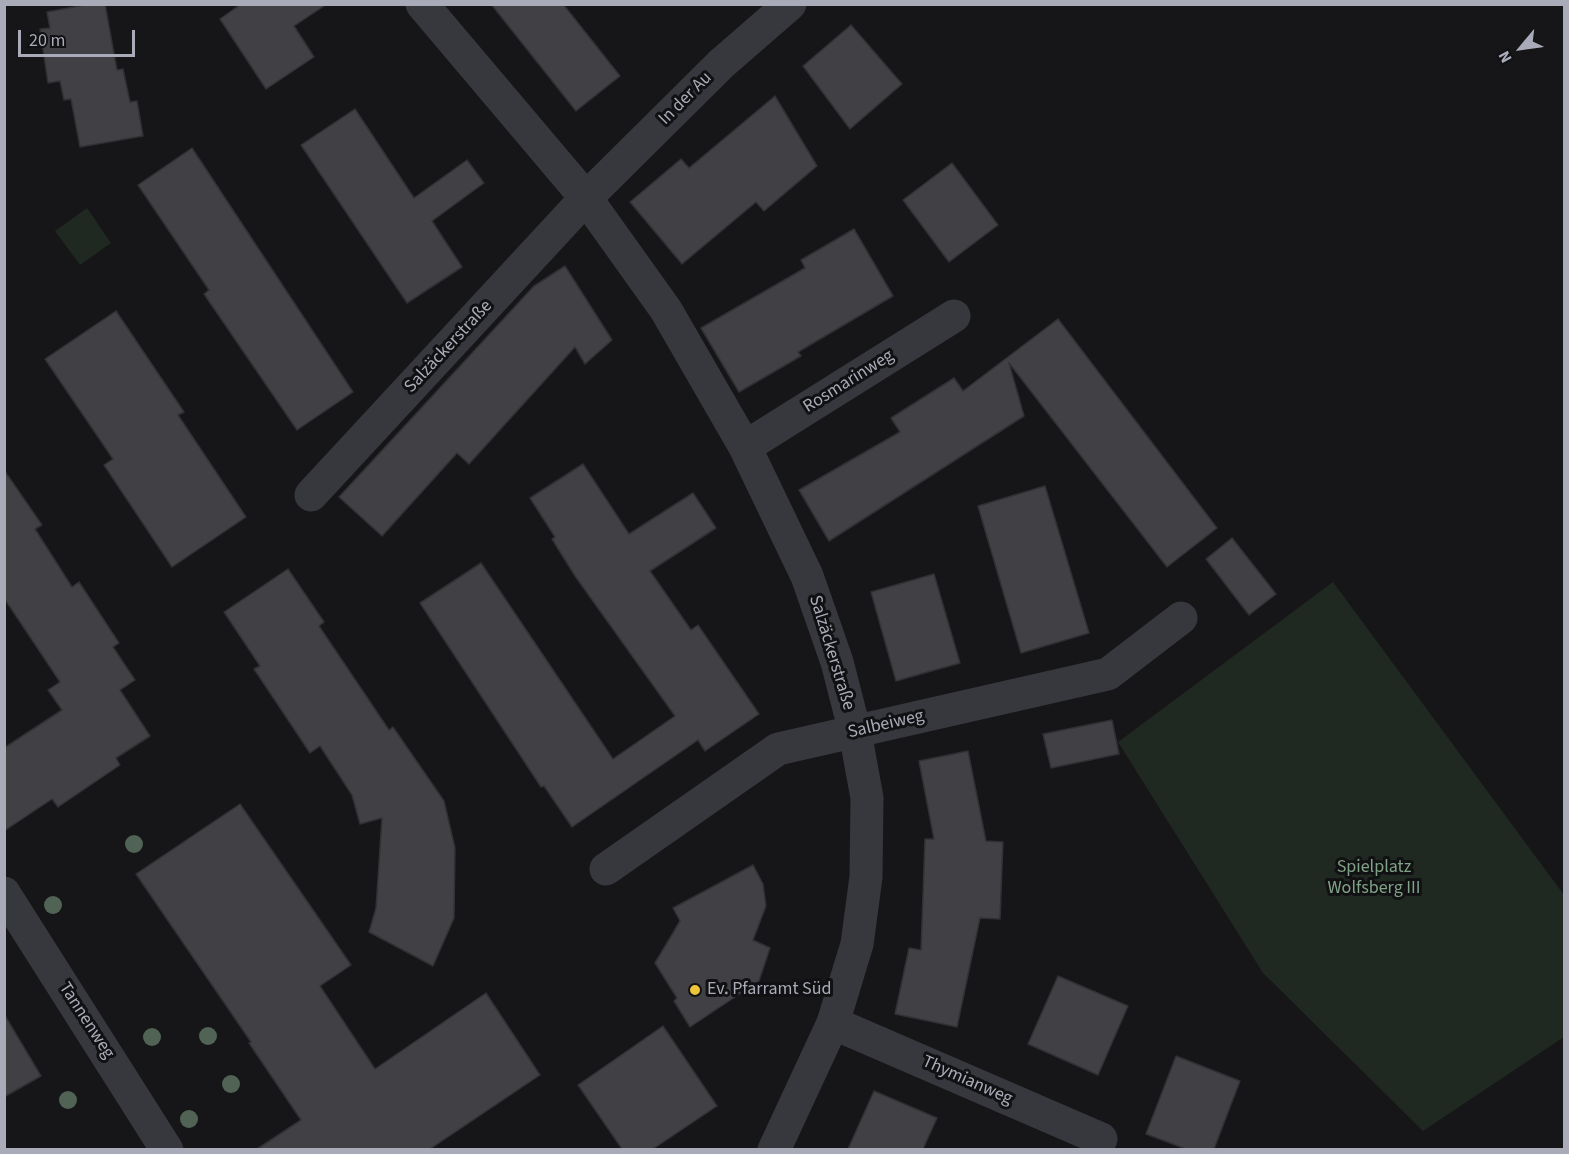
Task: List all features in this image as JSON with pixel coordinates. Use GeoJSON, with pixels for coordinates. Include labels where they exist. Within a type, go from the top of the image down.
{"type":"FeatureCollection","features":[{"type":"Feature","properties":{"kind":"street","name":"Salzäckerstraße"},"geometry":{"type":"LineString","coordinates":[[422,4],[586,198],[666,310],[745,447],[807,576],[837,662],[855,732],[867,798],[866,877],[857,944],[833,1023],[774,1149]]}},
{"type":"Feature","properties":{"kind":"street","name":"In der Au"},"geometry":{"type":"LineString","coordinates":[[586,198],[722,64],[790,4]]}},
{"type":"Feature","properties":{"kind":"street","name":"Salzäckerstraße"},"geometry":{"type":"LineString","coordinates":[[311,495],[586,198]]}},
{"type":"Feature","properties":{"kind":"street","name":"Rosmarinweg"},"geometry":{"type":"LineString","coordinates":[[745,447],[954,316]]}},
{"type":"Feature","properties":{"kind":"street","name":"Salbeiweg"},"geometry":{"type":"LineString","coordinates":[[606,869],[778,749],[1108,674],[1181,618]]}},
{"type":"Feature","properties":{"kind":"street","name":"Tannenweg"},"geometry":{"type":"LineString","coordinates":[[4,893],[167,1149]]}},
{"type":"Feature","properties":{"kind":"street","name":"Thymianweg"},"geometry":{"type":"LineString","coordinates":[[833,1023],[1101,1140]]}},
{"type":"Feature","properties":{"kind":"green space"},"geometry":{"type":"Polygon","coordinates":[[[87,208],[111,243],[80,265],[55,231],[87,208]]]}},
{"type":"Feature","properties":{"kind":"green space","name":"Spielplatz Wolfsberg III"},"geometry":{"type":"Polygon","coordinates":[[[1333,582],[1564,895],[1564,1037],[1423,1131],[1263,973],[1118,742],[1333,582]]]}},
{"type":"Feature","properties":{"kind":"building"},"geometry":{"type":"Polygon","coordinates":[[[90,4],[105,4],[117,70],[123,69],[130,102],[137,101],[143,136],[80,147],[71,99],[64,100],[60,81],[48,83],[40,29],[50,28],[47,12],[90,4]]]}},
{"type":"Feature","properties":{"kind":"building"},"geometry":{"type":"Polygon","coordinates":[[[241,4],[327,4],[294,26],[314,57],[266,89],[220,19],[241,4]]]}},
{"type":"Feature","properties":{"kind":"building"},"geometry":{"type":"Polygon","coordinates":[[[491,4],[563,4],[620,76],[576,111],[491,4]]]}},
{"type":"Feature","properties":{"kind":"building"},"geometry":{"type":"Polygon","coordinates":[[[851,25],[902,84],[850,129],[803,66],[851,25]]]}},
{"type":"Feature","properties":{"kind":"building"},"geometry":{"type":"Polygon","coordinates":[[[775,96],[817,166],[764,211],[756,202],[682,264],[630,202],[681,159],[689,168],[775,96]]]}},
{"type":"Feature","properties":{"kind":"building"},"geometry":{"type":"Polygon","coordinates":[[[355,109],[414,198],[467,160],[484,183],[432,221],[462,267],[407,303],[301,145],[355,109]]]}},
{"type":"Feature","properties":{"kind":"building"},"geometry":{"type":"Polygon","coordinates":[[[192,148],[353,392],[297,430],[204,294],[209,290],[138,185],[192,148]]]}},
{"type":"Feature","properties":{"kind":"building"},"geometry":{"type":"Polygon","coordinates":[[[952,163],[998,225],[949,262],[903,200],[952,163]]]}},
{"type":"Feature","properties":{"kind":"building"},"geometry":{"type":"Polygon","coordinates":[[[854,229],[893,296],[798,352],[801,356],[739,392],[701,328],[805,268],[801,260],[854,229]]]}},
{"type":"Feature","properties":{"kind":"building"},"geometry":{"type":"Polygon","coordinates":[[[565,266],[612,340],[585,364],[575,347],[469,464],[457,453],[382,536],[339,497],[534,286],[565,266]]]}},
{"type":"Feature","properties":{"kind":"building"},"geometry":{"type":"Polygon","coordinates":[[[116,311],[184,412],[178,415],[246,517],[172,567],[104,465],[113,459],[45,359],[116,311]]]}},
{"type":"Feature","properties":{"kind":"building"},"geometry":{"type":"Polygon","coordinates":[[[1058,319],[1217,528],[1167,567],[1009,363],[1024,416],[829,541],[799,490],[900,432],[891,418],[954,378],[963,391],[1058,319]]]}},
{"type":"Feature","properties":{"kind":"building"},"geometry":{"type":"Polygon","coordinates":[[[583,464],[629,534],[693,493],[716,528],[650,571],[691,630],[698,625],[759,714],[705,751],[698,740],[572,827],[544,786],[541,787],[420,603],[481,563],[613,759],[675,716],[575,576],[552,539],[555,537],[530,498],[583,464]]]}},
{"type":"Feature","properties":{"kind":"building"},"geometry":{"type":"Polygon","coordinates":[[[4,470],[42,525],[35,529],[72,587],[79,582],[119,643],[113,647],[135,680],[120,690],[150,736],[116,758],[120,765],[58,807],[52,799],[4,831],[4,748],[62,710],[48,690],[60,682],[4,598],[4,470]]]}},
{"type":"Feature","properties":{"kind":"building"},"geometry":{"type":"Polygon","coordinates":[[[1045,486],[1089,633],[1021,653],[978,506],[1045,486]]]}},
{"type":"Feature","properties":{"kind":"building"},"geometry":{"type":"Polygon","coordinates":[[[1232,538],[1276,594],[1249,615],[1206,559],[1232,538]]]}},
{"type":"Feature","properties":{"kind":"building"},"geometry":{"type":"Polygon","coordinates":[[[288,569],[324,622],[319,626],[389,730],[393,727],[444,801],[455,848],[454,918],[433,966],[369,932],[376,908],[382,818],[360,824],[352,795],[320,746],[310,753],[254,669],[260,666],[224,612],[288,569]]]}},
{"type":"Feature","properties":{"kind":"building"},"geometry":{"type":"Polygon","coordinates":[[[934,574],[960,663],[896,681],[871,592],[934,574]]]}},
{"type":"Feature","properties":{"kind":"building"},"geometry":{"type":"Polygon","coordinates":[[[1112,720],[1119,754],[1051,768],[1043,734],[1112,720]]]}},
{"type":"Feature","properties":{"kind":"building"},"geometry":{"type":"Polygon","coordinates":[[[968,751],[986,841],[1003,842],[1000,919],[980,918],[957,1027],[895,1014],[909,948],[921,950],[925,839],[934,839],[919,761],[968,751]]]}},
{"type":"Feature","properties":{"kind":"building"},"geometry":{"type":"Polygon","coordinates":[[[240,804],[351,965],[320,986],[375,1069],[486,993],[540,1075],[430,1149],[257,1149],[301,1120],[249,1043],[251,1042],[136,874],[240,804]]]}},
{"type":"Feature","properties":{"kind":"building"},"geometry":{"type":"Polygon","coordinates":[[[753,865],[763,884],[766,906],[753,940],[770,948],[759,981],[690,1027],[674,1001],[677,998],[655,963],[680,921],[673,908],[753,865]]]}},
{"type":"Feature","properties":{"kind":"building"},"geometry":{"type":"Polygon","coordinates":[[[1058,976],[1128,1006],[1098,1075],[1028,1044],[1058,976]]]}},
{"type":"Feature","properties":{"kind":"building"},"geometry":{"type":"Polygon","coordinates":[[[4,1014],[41,1076],[4,1097],[4,1014]]]}},
{"type":"Feature","properties":{"kind":"building"},"geometry":{"type":"Polygon","coordinates":[[[663,1026],[717,1106],[653,1149],[622,1149],[578,1085],[663,1026]]]}},
{"type":"Feature","properties":{"kind":"building"},"geometry":{"type":"Polygon","coordinates":[[[1176,1056],[1240,1081],[1214,1149],[1186,1149],[1146,1134],[1176,1056]]]}},
{"type":"Feature","properties":{"kind":"building"},"geometry":{"type":"Polygon","coordinates":[[[874,1091],[937,1118],[923,1149],[848,1149],[874,1091]]]}},
{"type":"Feature","properties":{"kind":"place","name":"Ev. Pfarramt Süd"},"geometry":{"type":"Point","coordinates":[695,990]}}]}
